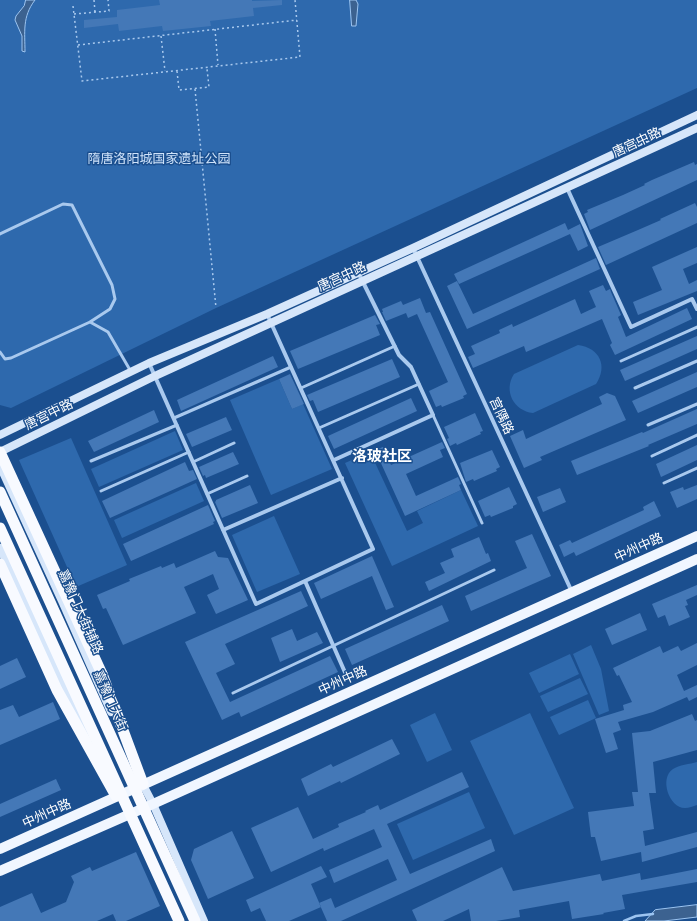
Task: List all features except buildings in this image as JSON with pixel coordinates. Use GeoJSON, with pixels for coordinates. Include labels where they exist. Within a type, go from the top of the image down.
{"type":"FeatureCollection","features":[{"type":"Feature","properties":{"kind":"highway"},"geometry":{"type":"LineString","coordinates":[[0,452],[102,674],[143,784]]}},
{"type":"Feature","properties":{"kind":"highway","name":"嘉豫门大街"},"geometry":{"type":"LineString","coordinates":[[0,492],[195,921]]}},
{"type":"Feature","properties":{"kind":"highway"},"geometry":{"type":"LineString","coordinates":[[0,528],[179,921]]}},
{"type":"Feature","properties":{"kind":"highway"},"geometry":{"type":"LineString","coordinates":[[0,564],[57,690],[116,796]]}},
{"type":"Feature","properties":{"kind":"main road","name":"唐宫中路"},"geometry":{"type":"LineString","coordinates":[[0,435],[149,363],[267,314],[413,248],[697,115]]}},
{"type":"Feature","properties":{"kind":"main road","name":"唐宫中路"},"geometry":{"type":"LineString","coordinates":[[0,452],[155,376],[697,128]]}},
{"type":"Feature","properties":{"kind":"main road","name":"嘉豫门大街辅路"},"geometry":{"type":"LineString","coordinates":[[0,466],[62,601],[204,921]]}},
{"type":"Feature","properties":{"kind":"main road","name":"中州中路"},"geometry":{"type":"LineString","coordinates":[[0,849],[697,536]]}},
{"type":"Feature","properties":{"kind":"main road"},"geometry":{"type":"LineString","coordinates":[[0,548],[175,921]]}},
{"type":"Feature","properties":{"kind":"main road"},"geometry":{"type":"LineString","coordinates":[[0,871],[153,804],[697,559]]}},
{"type":"Feature","properties":{"kind":"street"},"geometry":{"type":"LineString","coordinates":[[567,188],[631,327],[692,299],[697,309]]}},
{"type":"Feature","properties":{"kind":"street","name":"宫隅路"},"geometry":{"type":"LineString","coordinates":[[413,248],[572,592]]}},
{"type":"Feature","properties":{"kind":"street"},"geometry":{"type":"LineString","coordinates":[[334,460],[433,415],[410,367],[399,355],[358,272]]}},
{"type":"Feature","properties":{"kind":"street"},"geometry":{"type":"LineString","coordinates":[[149,363],[256,604],[373,549],[267,314]]}},
{"type":"Feature","properties":{"kind":"street"},"geometry":{"type":"LineString","coordinates":[[223,530],[342,478]]}},
{"type":"Feature","properties":{"kind":"street"},"geometry":{"type":"LineString","coordinates":[[305,581],[348,677]]}},
{"type":"Feature","properties":{"kind":"lane"},"geometry":{"type":"LineString","coordinates":[[0,234],[63,204],[72,205],[112,285],[115,299],[110,309],[90,322],[11,358],[5,359],[0,352]]}},
{"type":"Feature","properties":{"kind":"lane"},"geometry":{"type":"LineString","coordinates":[[90,322],[108,332],[131,372]]}},
{"type":"Feature","properties":{"kind":"lane"},"geometry":{"type":"LineString","coordinates":[[621,361],[697,327]]}},
{"type":"Feature","properties":{"kind":"lane"},"geometry":{"type":"LineString","coordinates":[[301,388],[395,346]]}},
{"type":"Feature","properties":{"kind":"lane"},"geometry":{"type":"LineString","coordinates":[[636,388],[697,361]]}},
{"type":"Feature","properties":{"kind":"lane"},"geometry":{"type":"LineString","coordinates":[[174,418],[291,367]]}},
{"type":"Feature","properties":{"kind":"lane"},"geometry":{"type":"LineString","coordinates":[[319,428],[419,384]]}},
{"type":"Feature","properties":{"kind":"lane"},"geometry":{"type":"LineString","coordinates":[[648,425],[697,404]]}},
{"type":"Feature","properties":{"kind":"lane"},"geometry":{"type":"LineString","coordinates":[[433,415],[482,523]]}},
{"type":"Feature","properties":{"kind":"lane"},"geometry":{"type":"LineString","coordinates":[[92,461],[177,425]]}},
{"type":"Feature","properties":{"kind":"lane"},"geometry":{"type":"LineString","coordinates":[[652,456],[697,435]]}},
{"type":"Feature","properties":{"kind":"lane"},"geometry":{"type":"LineString","coordinates":[[193,462],[234,443]]}},
{"type":"Feature","properties":{"kind":"lane"},"geometry":{"type":"LineString","coordinates":[[101,491],[189,452]]}},
{"type":"Feature","properties":{"kind":"lane"},"geometry":{"type":"LineString","coordinates":[[664,483],[697,468]]}},
{"type":"Feature","properties":{"kind":"lane"},"geometry":{"type":"LineString","coordinates":[[207,494],[247,476]]}},
{"type":"Feature","properties":{"kind":"lane"},"geometry":{"type":"LineString","coordinates":[[233,693],[494,570]]}},
{"type":"Feature","properties":{"kind":"path"},"geometry":{"type":"LineString","coordinates":[[94,0],[95,12]]}},
{"type":"Feature","properties":{"kind":"path"},"geometry":{"type":"LineString","coordinates":[[74,14],[109,11],[108,0]]}},
{"type":"Feature","properties":{"kind":"path"},"geometry":{"type":"LineString","coordinates":[[73,6],[82,81],[300,57],[295,0]]}},
{"type":"Feature","properties":{"kind":"path"},"geometry":{"type":"LineString","coordinates":[[78,45],[297,20]]}},
{"type":"Feature","properties":{"kind":"path"},"geometry":{"type":"LineString","coordinates":[[215,30],[218,66]]}},
{"type":"Feature","properties":{"kind":"path"},"geometry":{"type":"LineString","coordinates":[[161,36],[165,72]]}},
{"type":"Feature","properties":{"kind":"path"},"geometry":{"type":"LineString","coordinates":[[177,71],[180,90],[195,89],[209,87],[207,68]]}},
{"type":"Feature","properties":{"kind":"path"},"geometry":{"type":"LineString","coordinates":[[195,89],[216,308]]}},
{"type":"Feature","properties":{"kind":"green space","name":"隋唐洛阳城国家遗址公园"},"geometry":{"type":"Polygon","coordinates":[[[0,0],[697,0],[697,88],[216,308],[11,408],[0,405],[0,0]]]}},
{"type":"Feature","properties":{"kind":"green space"},"geometry":{"type":"Polygon","coordinates":[[[578,345],[592,350],[600,359],[601,371],[600,377],[596,384],[533,413],[520,408],[512,399],[510,393],[511,380],[514,374],[578,345]]]}},
{"type":"Feature","properties":{"kind":"green space"},"geometry":{"type":"Polygon","coordinates":[[[279,379],[292,409],[303,404],[332,469],[271,495],[230,400],[279,379]]]}},
{"type":"Feature","properties":{"kind":"green space"},"geometry":{"type":"Polygon","coordinates":[[[175,431],[183,450],[99,487],[91,469],[175,431]]]}},
{"type":"Feature","properties":{"kind":"green space"},"geometry":{"type":"Polygon","coordinates":[[[71,438],[127,565],[76,587],[19,460],[71,438]]]}},
{"type":"Feature","properties":{"kind":"green space"},"geometry":{"type":"Polygon","coordinates":[[[370,452],[407,531],[423,523],[417,511],[461,490],[478,526],[392,566],[345,463],[370,452]]]}},
{"type":"Feature","properties":{"kind":"green space"},"geometry":{"type":"Polygon","coordinates":[[[196,483],[204,501],[122,538],[114,520],[196,483]]]}},
{"type":"Feature","properties":{"kind":"green space"},"geometry":{"type":"Polygon","coordinates":[[[274,516],[300,574],[257,592],[232,535],[274,516]]]}},
{"type":"Feature","properties":{"kind":"green space"},"geometry":{"type":"Polygon","coordinates":[[[591,645],[601,669],[609,711],[599,715],[573,654],[591,645]]]}},
{"type":"Feature","properties":{"kind":"green space"},"geometry":{"type":"Polygon","coordinates":[[[570,654],[579,674],[539,693],[529,673],[570,654]]]}},
{"type":"Feature","properties":{"kind":"green space"},"geometry":{"type":"Polygon","coordinates":[[[580,678],[588,694],[548,712],[540,696],[580,678]]]}},
{"type":"Feature","properties":{"kind":"green space"},"geometry":{"type":"Polygon","coordinates":[[[588,700],[596,718],[559,735],[550,717],[588,700]]]}},
{"type":"Feature","properties":{"kind":"green space"},"geometry":{"type":"Polygon","coordinates":[[[435,713],[452,750],[427,762],[410,725],[435,713]]]}},
{"type":"Feature","properties":{"kind":"green space"},"geometry":{"type":"Polygon","coordinates":[[[530,713],[574,808],[514,835],[470,741],[530,713]]]}},
{"type":"Feature","properties":{"kind":"green space"},"geometry":{"type":"Polygon","coordinates":[[[697,762],[697,805],[686,808],[679,807],[670,798],[668,792],[666,785],[669,773],[678,766],[697,762]]]}},
{"type":"Feature","properties":{"kind":"green space"},"geometry":{"type":"Polygon","coordinates":[[[469,792],[485,828],[413,860],[397,824],[469,792]]]}},
{"type":"Feature","properties":{"kind":"shaded area"},"geometry":{"type":"Polygon","coordinates":[[[26,0],[35,0],[26,19],[25,52],[22,51],[22,36],[15,20],[26,0]]]}},
{"type":"Feature","properties":{"kind":"shaded area"},"geometry":{"type":"Polygon","coordinates":[[[350,0],[356,0],[358,4],[356,26],[352,26],[350,0]]]}},
{"type":"Feature","properties":{"kind":"shaded area"},"geometry":{"type":"Polygon","coordinates":[[[697,905],[697,917],[664,921],[645,921],[655,910],[697,905]]]}},
{"type":"Feature","properties":{"kind":"waterway"},"geometry":{"type":"LineString","coordinates":[[624,921],[636,916],[653,914]]}},
{"type":"Feature","properties":{"kind":"district","name":"洛玻社区"},"geometry":{"type":"Point","coordinates":[382,457]}}]}
